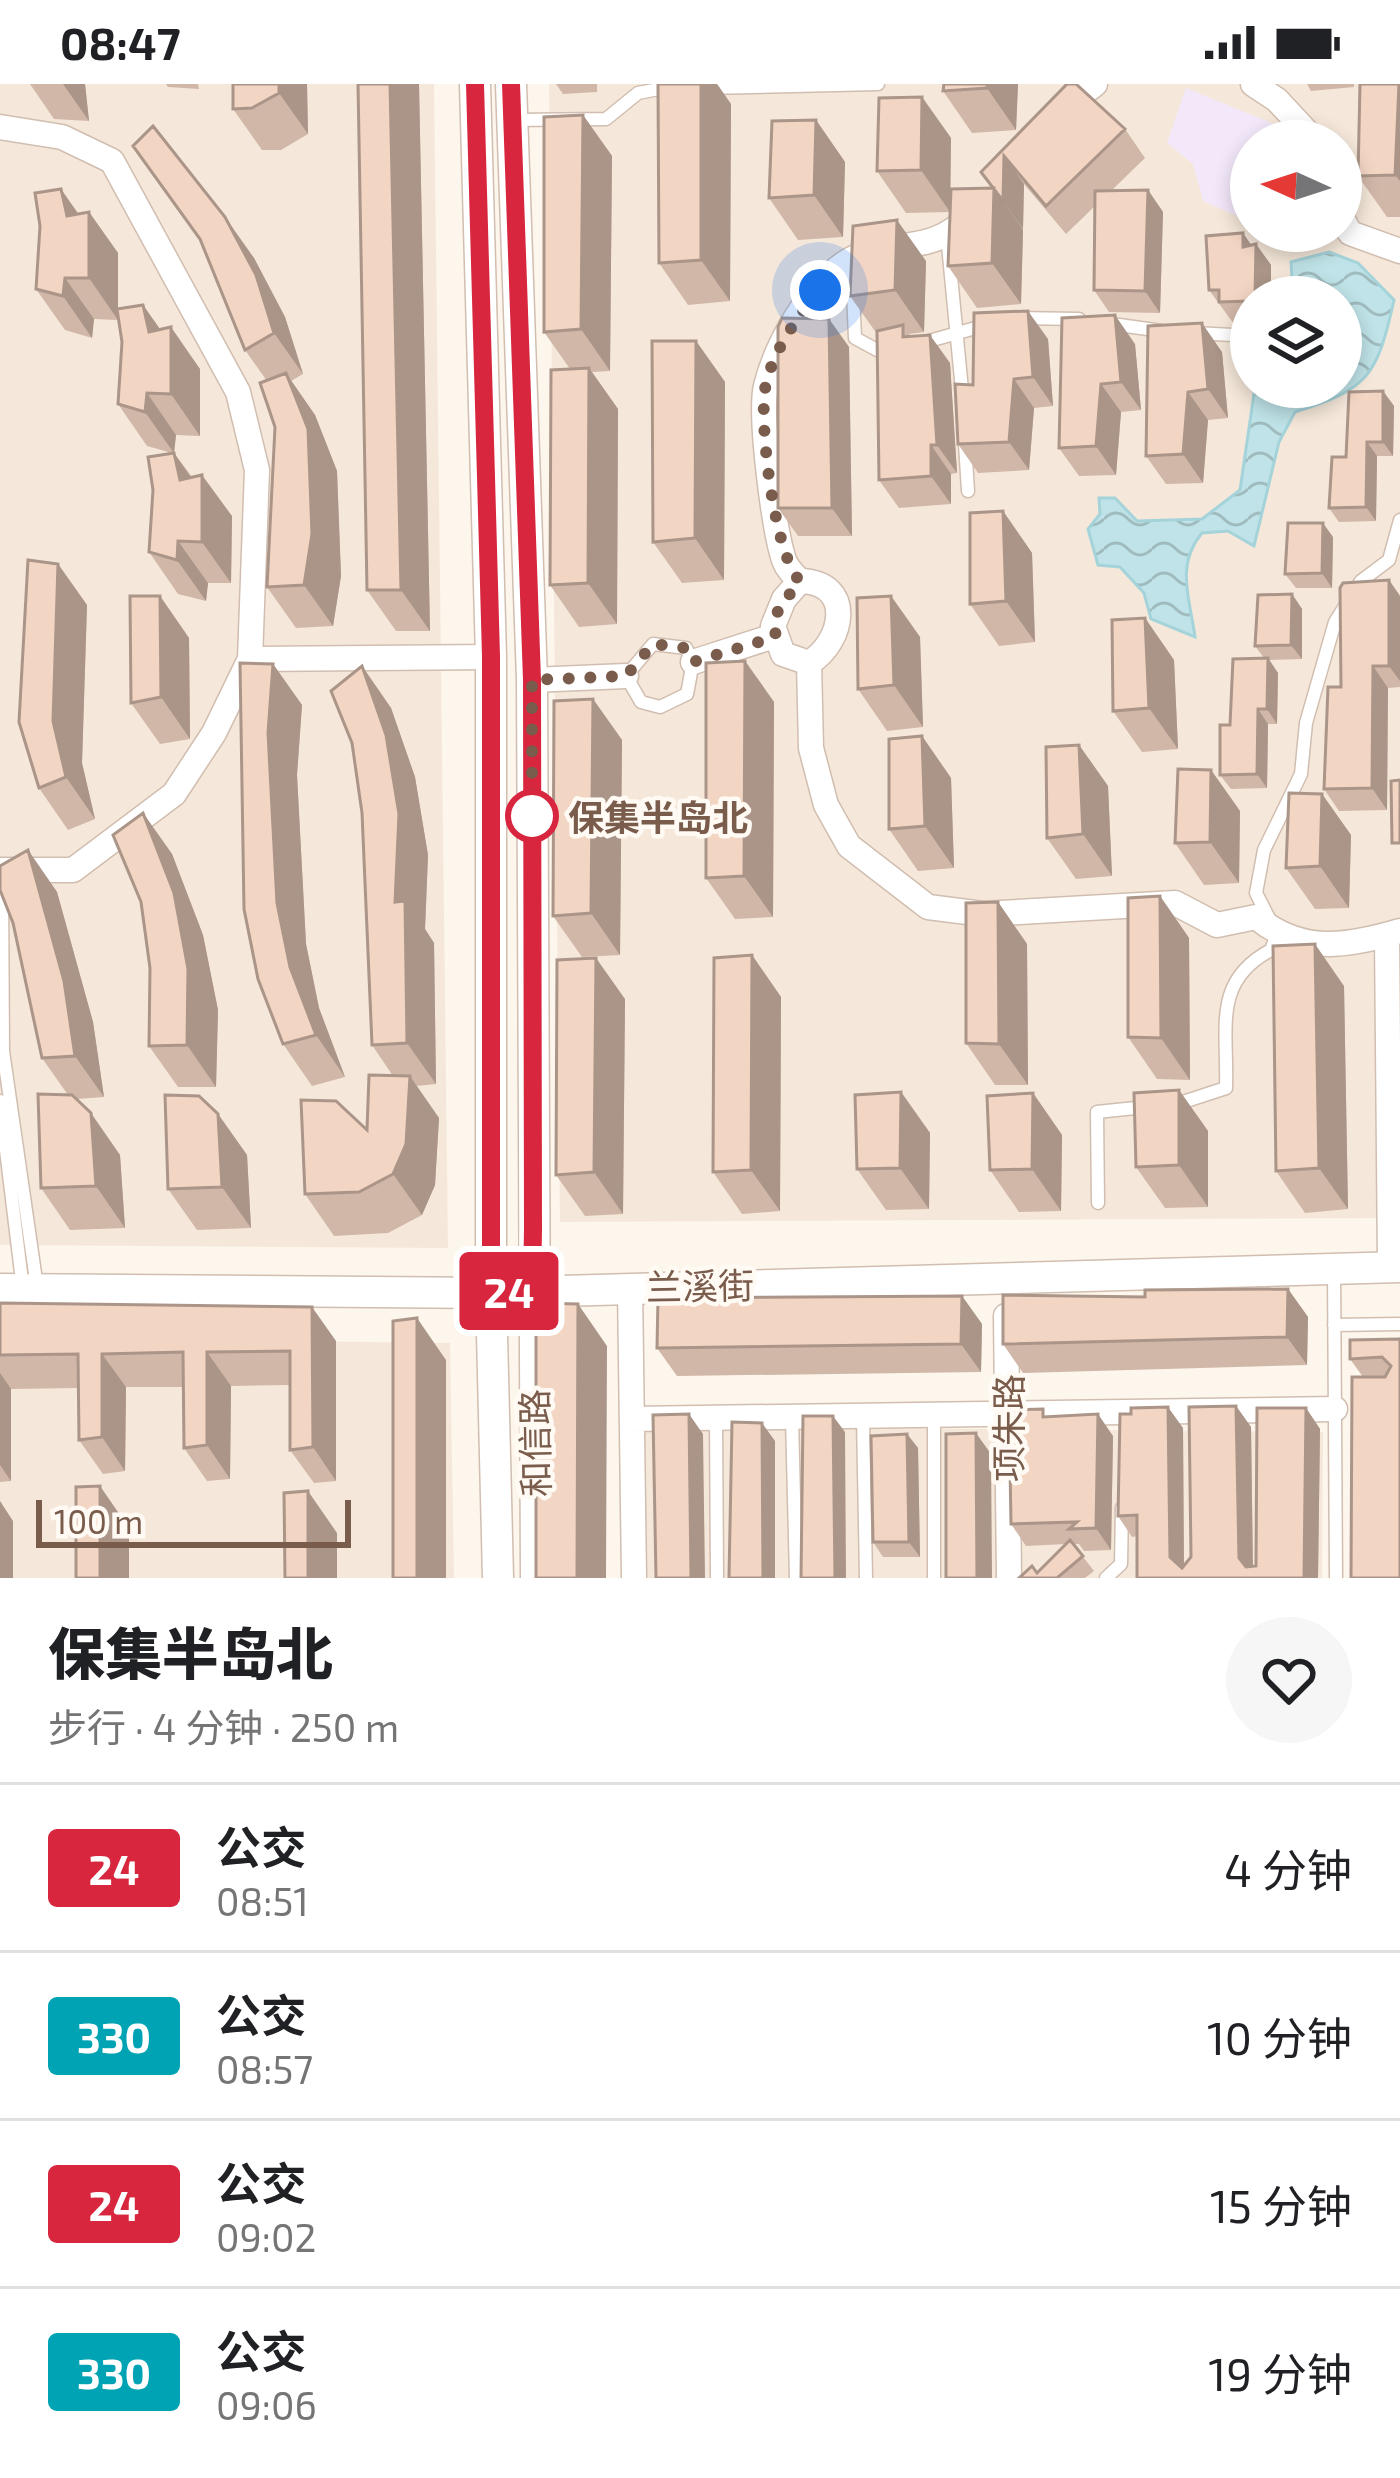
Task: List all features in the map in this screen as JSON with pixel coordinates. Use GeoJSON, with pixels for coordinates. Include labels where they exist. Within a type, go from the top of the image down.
{"type":"FeatureCollection","features":[{"type":"Feature","properties":{"kind":"street","name":"和信路"},"geometry":{"type":"LineString","coordinates":[[476,84],[491,656],[491,1293],[498,1578]]}},
{"type":"Feature","properties":{"kind":"street","name":"和信路"},"geometry":{"type":"LineString","coordinates":[[511,84],[532,680],[536,1578]]}},
{"type":"Feature","properties":{"kind":"street"},"geometry":{"type":"LineString","coordinates":[[1043,124],[1095,84]]}},
{"type":"Feature","properties":{"kind":"street"},"geometry":{"type":"LineString","coordinates":[[1253,84],[1295,120]]}},
{"type":"Feature","properties":{"kind":"street"},"geometry":{"type":"LineString","coordinates":[[0,127],[62,137],[112,161],[238,392],[257,470],[250,659],[214,733],[174,794],[73,870],[1,870]]}},
{"type":"Feature","properties":{"kind":"street"},"geometry":{"type":"LineString","coordinates":[[809,663],[824,654],[835,634],[838,604],[832,590],[820,582],[800,581],[785,565],[774,507],[765,388],[798,315],[853,260],[874,251],[913,249],[946,234],[984,199]]}},
{"type":"Feature","properties":{"kind":"street"},"geometry":{"type":"LineString","coordinates":[[1362,237],[1400,251]]}},
{"type":"Feature","properties":{"kind":"street"},"geometry":{"type":"LineString","coordinates":[[800,581],[778,609],[775,637],[783,654],[809,663]]}},
{"type":"Feature","properties":{"kind":"street"},"geometry":{"type":"LineString","coordinates":[[693,662],[775,637]]}},
{"type":"Feature","properties":{"kind":"street"},"geometry":{"type":"LineString","coordinates":[[250,659],[491,656]]}},
{"type":"Feature","properties":{"kind":"street"},"geometry":{"type":"LineString","coordinates":[[809,663],[811,748],[826,805],[848,846],[928,908],[983,914],[1175,903],[1217,926],[1256,917],[1300,944],[1394,933],[1395,1267]]}},
{"type":"Feature","properties":{"kind":"street"},"geometry":{"type":"LineString","coordinates":[[532,680],[626,676]]}},
{"type":"Feature","properties":{"kind":"street","name":"兰溪街"},"geometry":{"type":"LineString","coordinates":[[20,1289],[491,1293],[1395,1267]]}},
{"type":"Feature","properties":{"kind":"street","name":"项朱路"},"geometry":{"type":"LineString","coordinates":[[1006,1278],[1009,1578]]}},
{"type":"Feature","properties":{"kind":"street"},"geometry":{"type":"LineString","coordinates":[[630,1286],[634,1578]]}},
{"type":"Feature","properties":{"kind":"street"},"geometry":{"type":"LineString","coordinates":[[632,1419],[1007,1418],[1193,1425],[1261,1423],[1335,1409]]}},
{"type":"Feature","properties":{"kind":"lane"},"geometry":{"type":"LineString","coordinates":[[512,120],[606,119],[638,93],[664,87],[762,90],[878,84]]}},
{"type":"Feature","properties":{"kind":"lane"},"geometry":{"type":"LineString","coordinates":[[946,234],[960,331],[968,491]]}},
{"type":"Feature","properties":{"kind":"lane"},"geometry":{"type":"LineString","coordinates":[[853,260],[852,321],[855,338],[865,345],[900,349],[1028,315],[1230,334]]}},
{"type":"Feature","properties":{"kind":"lane"},"geometry":{"type":"LineString","coordinates":[[1071,340],[1073,318]]}},
{"type":"Feature","properties":{"kind":"lane"},"geometry":{"type":"LineString","coordinates":[[1153,350],[1154,329]]}},
{"type":"Feature","properties":{"kind":"lane"},"geometry":{"type":"LineString","coordinates":[[1098,1203],[1097,1112],[1194,1102],[1226,1088],[1229,988],[1241,966],[1271,950],[1277,934],[1256,893],[1264,850],[1301,774],[1306,723],[1335,622],[1361,581],[1389,560],[1400,520]]}},
{"type":"Feature","properties":{"kind":"lane"},"geometry":{"type":"LineString","coordinates":[[653,644],[686,648],[693,662],[687,694],[660,707],[641,702],[626,676],[653,644]]}},
{"type":"Feature","properties":{"kind":"lane"},"geometry":{"type":"LineString","coordinates":[[1,870],[4,1051],[20,1289]]}},
{"type":"Feature","properties":{"kind":"lane"},"geometry":{"type":"LineString","coordinates":[[0,1101],[20,1289]]}},
{"type":"Feature","properties":{"kind":"lane"},"geometry":{"type":"LineString","coordinates":[[1334,1270],[1336,1578]]}},
{"type":"Feature","properties":{"kind":"lane"},"geometry":{"type":"LineString","coordinates":[[1334,1325],[1400,1324]]}},
{"type":"Feature","properties":{"kind":"lane"},"geometry":{"type":"LineString","coordinates":[[1334,1347],[1356,1347]]}},
{"type":"Feature","properties":{"kind":"lane"},"geometry":{"type":"LineString","coordinates":[[792,1418],[796,1578]]}},
{"type":"Feature","properties":{"kind":"lane"},"geometry":{"type":"LineString","coordinates":[[863,1418],[866,1578]]}},
{"type":"Feature","properties":{"kind":"lane"},"geometry":{"type":"LineString","coordinates":[[934,1418],[934,1578]]}},
{"type":"Feature","properties":{"kind":"lane"},"geometry":{"type":"LineString","coordinates":[[716,1419],[717,1578]]}},
{"type":"Feature","properties":{"kind":"lane"},"geometry":{"type":"LineString","coordinates":[[1106,1578],[1121,1564],[1123,1500]]}},
{"type":"Feature","properties":{"kind":"shaded area"},"geometry":{"type":"Polygon","coordinates":[[[0,84],[434,84],[448,1248],[0,1245],[0,84]]]}},
{"type":"Feature","properties":{"kind":"shaded area"},"geometry":{"type":"Polygon","coordinates":[[[549,84],[1400,84],[1400,1218],[560,1222],[549,84]]]}},
{"type":"Feature","properties":{"kind":"shaded area"},"geometry":{"type":"Polygon","coordinates":[[[1186,88],[1264,120],[1230,120],[1230,213],[1203,201],[1193,164],[1167,143],[1186,88]]]}},
{"type":"Feature","properties":{"kind":"shaded area"},"geometry":{"type":"Polygon","coordinates":[[[0,1337],[450,1343],[454,1578],[0,1578],[0,1337]]]}},
{"type":"Feature","properties":{"kind":"shaded area"},"geometry":{"type":"Polygon","coordinates":[[[640,1426],[1323,1432],[1322,1578],[643,1578],[640,1426]]]}},
{"type":"Feature","properties":{"kind":"water"},"geometry":{"type":"Polygon","coordinates":[[[1329,252],[1358,263],[1394,300],[1382,346],[1362,379],[1362,276],[1292,276],[1291,262],[1329,252]]]}},
{"type":"Feature","properties":{"kind":"water"},"geometry":{"type":"Polygon","coordinates":[[[1252,408],[1305,408],[1295,412],[1279,442],[1254,546],[1228,531],[1202,533],[1194,545],[1187,583],[1195,637],[1151,619],[1144,593],[1120,567],[1098,565],[1088,529],[1100,514],[1099,498],[1115,498],[1137,521],[1202,519],[1240,490],[1252,408]]]}},
{"type":"Feature","properties":{"kind":"building"},"geometry":{"type":"Polygon","coordinates":[[[233,84],[279,84],[279,93],[252,108],[233,109],[233,84]]]}},
{"type":"Feature","properties":{"kind":"building"},"geometry":{"type":"Polygon","coordinates":[[[358,84],[390,84],[401,590],[367,590],[358,84]]]}},
{"type":"Feature","properties":{"kind":"building"},"geometry":{"type":"Polygon","coordinates":[[[658,84],[701,84],[701,260],[659,263],[658,84]]]}},
{"type":"Feature","properties":{"kind":"building"},"geometry":{"type":"Polygon","coordinates":[[[944,84],[987,84],[987,88],[943,91],[944,84]]]}},
{"type":"Feature","properties":{"kind":"building"},"geometry":{"type":"Polygon","coordinates":[[[1067,84],[1076,84],[1125,129],[1046,206],[1004,156],[1003,201],[981,172],[1067,84]]]}},
{"type":"Feature","properties":{"kind":"building"},"geometry":{"type":"Polygon","coordinates":[[[1360,84],[1399,84],[1395,175],[1362,176],[1360,84]]]}},
{"type":"Feature","properties":{"kind":"building"},"geometry":{"type":"Polygon","coordinates":[[[922,97],[921,170],[877,171],[879,98],[922,97]]]}},
{"type":"Feature","properties":{"kind":"building"},"geometry":{"type":"Polygon","coordinates":[[[583,115],[581,329],[544,332],[544,117],[583,115]]]}},
{"type":"Feature","properties":{"kind":"building"},"geometry":{"type":"Polygon","coordinates":[[[816,120],[814,195],[769,198],[772,121],[816,120]]]}},
{"type":"Feature","properties":{"kind":"building"},"geometry":{"type":"Polygon","coordinates":[[[153,126],[225,217],[256,275],[274,333],[245,350],[200,239],[133,146],[153,126]]]}},
{"type":"Feature","properties":{"kind":"building"},"geometry":{"type":"Polygon","coordinates":[[[994,188],[992,263],[948,266],[951,189],[994,188]]]}},
{"type":"Feature","properties":{"kind":"building"},"geometry":{"type":"Polygon","coordinates":[[[61,189],[67,216],[89,212],[89,278],[65,278],[63,296],[36,289],[40,226],[35,193],[61,189]]]}},
{"type":"Feature","properties":{"kind":"building"},"geometry":{"type":"Polygon","coordinates":[[[1148,190],[1145,291],[1094,290],[1095,191],[1148,190]]]}},
{"type":"Feature","properties":{"kind":"building"},"geometry":{"type":"Polygon","coordinates":[[[897,220],[895,290],[850,296],[853,226],[897,220]]]}},
{"type":"Feature","properties":{"kind":"building"},"geometry":{"type":"Polygon","coordinates":[[[1230,234],[1230,252],[1256,252],[1255,276],[1230,276],[1230,302],[1219,302],[1219,290],[1209,290],[1206,236],[1230,234]]]}},
{"type":"Feature","properties":{"kind":"building"},"geometry":{"type":"Polygon","coordinates":[[[143,305],[149,332],[171,327],[171,394],[147,393],[145,412],[118,404],[122,342],[117,309],[143,305]]]}},
{"type":"Feature","properties":{"kind":"building"},"geometry":{"type":"Polygon","coordinates":[[[1028,311],[1033,377],[1014,379],[1009,442],[958,444],[955,384],[973,385],[974,313],[1028,311]]]}},
{"type":"Feature","properties":{"kind":"building"},"geometry":{"type":"Polygon","coordinates":[[[1115,315],[1121,382],[1101,384],[1096,446],[1059,448],[1062,318],[1115,315]]]}},
{"type":"Feature","properties":{"kind":"building"},"geometry":{"type":"Polygon","coordinates":[[[782,318],[829,319],[832,508],[778,508],[778,327],[782,318]]]}},
{"type":"Feature","properties":{"kind":"building"},"geometry":{"type":"Polygon","coordinates":[[[1202,323],[1208,389],[1188,392],[1183,454],[1146,456],[1148,326],[1202,323]]]}},
{"type":"Feature","properties":{"kind":"building"},"geometry":{"type":"Polygon","coordinates":[[[903,325],[903,337],[930,335],[937,445],[931,445],[931,476],[879,480],[877,331],[903,325]]]}},
{"type":"Feature","properties":{"kind":"building"},"geometry":{"type":"Polygon","coordinates":[[[652,341],[696,341],[695,538],[653,542],[652,341]]]}},
{"type":"Feature","properties":{"kind":"building"},"geometry":{"type":"Polygon","coordinates":[[[589,368],[588,583],[550,585],[551,370],[589,368]]]}},
{"type":"Feature","properties":{"kind":"building"},"geometry":{"type":"Polygon","coordinates":[[[286,373],[308,429],[312,534],[304,585],[267,587],[275,427],[260,383],[286,373]]]}},
{"type":"Feature","properties":{"kind":"building"},"geometry":{"type":"Polygon","coordinates":[[[1383,391],[1383,442],[1367,442],[1366,507],[1329,508],[1332,457],[1346,457],[1348,408],[1362,408],[1362,392],[1383,391]]]}},
{"type":"Feature","properties":{"kind":"building"},"geometry":{"type":"Polygon","coordinates":[[[174,453],[180,480],[202,475],[202,542],[178,541],[177,560],[149,552],[153,490],[148,457],[174,453]]]}},
{"type":"Feature","properties":{"kind":"building"},"geometry":{"type":"Polygon","coordinates":[[[1003,511],[1006,601],[970,604],[970,513],[1003,511]]]}},
{"type":"Feature","properties":{"kind":"building"},"geometry":{"type":"Polygon","coordinates":[[[1288,523],[1323,523],[1322,573],[1285,574],[1288,523]]]}},
{"type":"Feature","properties":{"kind":"building"},"geometry":{"type":"Polygon","coordinates":[[[28,560],[58,564],[53,721],[66,777],[39,788],[19,722],[28,560]]]}},
{"type":"Feature","properties":{"kind":"building"},"geometry":{"type":"Polygon","coordinates":[[[1389,580],[1389,666],[1373,666],[1372,788],[1324,789],[1328,687],[1341,687],[1340,588],[1343,583],[1389,580]]]}},
{"type":"Feature","properties":{"kind":"building"},"geometry":{"type":"Polygon","coordinates":[[[1292,594],[1291,645],[1255,646],[1258,595],[1292,594]]]}},
{"type":"Feature","properties":{"kind":"building"},"geometry":{"type":"Polygon","coordinates":[[[130,596],[160,596],[161,697],[131,703],[130,596]]]}},
{"type":"Feature","properties":{"kind":"building"},"geometry":{"type":"Polygon","coordinates":[[[891,596],[894,685],[858,689],[857,598],[891,596]]]}},
{"type":"Feature","properties":{"kind":"building"},"geometry":{"type":"Polygon","coordinates":[[[1145,618],[1149,708],[1113,711],[1112,620],[1145,618]]]}},
{"type":"Feature","properties":{"kind":"building"},"geometry":{"type":"Polygon","coordinates":[[[1268,658],[1267,709],[1258,709],[1257,774],[1220,775],[1220,725],[1230,725],[1233,659],[1268,658]]]}},
{"type":"Feature","properties":{"kind":"building"},"geometry":{"type":"Polygon","coordinates":[[[745,661],[744,876],[706,878],[706,663],[745,661]]]}},
{"type":"Feature","properties":{"kind":"building"},"geometry":{"type":"Polygon","coordinates":[[[240,663],[273,664],[268,733],[277,903],[290,967],[316,1035],[283,1044],[258,979],[244,909],[240,663]]]}},
{"type":"Feature","properties":{"kind":"building"},"geometry":{"type":"Polygon","coordinates":[[[362,666],[386,735],[399,814],[395,902],[405,901],[407,1043],[372,1045],[362,813],[352,743],[331,691],[362,666]]]}},
{"type":"Feature","properties":{"kind":"building"},"geometry":{"type":"Polygon","coordinates":[[[593,699],[591,913],[553,916],[554,701],[593,699]]]}},
{"type":"Feature","properties":{"kind":"building"},"geometry":{"type":"Polygon","coordinates":[[[922,736],[925,826],[889,829],[889,739],[922,736]]]}},
{"type":"Feature","properties":{"kind":"building"},"geometry":{"type":"Polygon","coordinates":[[[1079,745],[1083,834],[1047,838],[1046,747],[1079,745]]]}},
{"type":"Feature","properties":{"kind":"building"},"geometry":{"type":"Polygon","coordinates":[[[1178,769],[1211,770],[1210,842],[1175,843],[1178,769]]]}},
{"type":"Feature","properties":{"kind":"building"},"geometry":{"type":"Polygon","coordinates":[[[1400,780],[1400,843],[1392,843],[1391,781],[1400,780]]]}},
{"type":"Feature","properties":{"kind":"building"},"geometry":{"type":"Polygon","coordinates":[[[1289,793],[1322,794],[1320,866],[1286,868],[1289,793]]]}},
{"type":"Feature","properties":{"kind":"building"},"geometry":{"type":"Polygon","coordinates":[[[143,813],[174,893],[188,969],[187,1045],[149,1046],[150,968],[141,902],[113,835],[143,813]]]}},
{"type":"Feature","properties":{"kind":"building"},"geometry":{"type":"Polygon","coordinates":[[[28,850],[64,981],[75,1056],[42,1058],[13,923],[0,890],[0,866],[28,850]]]}},
{"type":"Feature","properties":{"kind":"building"},"geometry":{"type":"Polygon","coordinates":[[[1160,896],[1161,1038],[1128,1037],[1128,898],[1160,896]]]}},
{"type":"Feature","properties":{"kind":"building"},"geometry":{"type":"Polygon","coordinates":[[[998,902],[999,1044],[966,1043],[966,903],[998,902]]]}},
{"type":"Feature","properties":{"kind":"building"},"geometry":{"type":"Polygon","coordinates":[[[1315,944],[1319,1168],[1276,1171],[1273,946],[1315,944]]]}},
{"type":"Feature","properties":{"kind":"building"},"geometry":{"type":"Polygon","coordinates":[[[752,955],[751,1170],[713,1172],[714,958],[752,955]]]}},
{"type":"Feature","properties":{"kind":"building"},"geometry":{"type":"Polygon","coordinates":[[[596,958],[594,1172],[556,1175],[557,960],[596,958]]]}},
{"type":"Feature","properties":{"kind":"building"},"geometry":{"type":"Polygon","coordinates":[[[369,1075],[410,1076],[406,1144],[393,1174],[359,1192],[305,1194],[301,1100],[336,1101],[367,1130],[369,1075]]]}},
{"type":"Feature","properties":{"kind":"building"},"geometry":{"type":"Polygon","coordinates":[[[1179,1090],[1179,1165],[1136,1167],[1134,1093],[1179,1090]]]}},
{"type":"Feature","properties":{"kind":"building"},"geometry":{"type":"Polygon","coordinates":[[[901,1092],[900,1168],[857,1169],[855,1095],[901,1092]]]}},
{"type":"Feature","properties":{"kind":"building"},"geometry":{"type":"Polygon","coordinates":[[[1033,1093],[1032,1169],[990,1170],[987,1096],[1033,1093]]]}},
{"type":"Feature","properties":{"kind":"building"},"geometry":{"type":"Polygon","coordinates":[[[38,1094],[72,1095],[91,1113],[96,1186],[41,1188],[38,1094]]]}},
{"type":"Feature","properties":{"kind":"building"},"geometry":{"type":"Polygon","coordinates":[[[165,1095],[199,1096],[218,1114],[222,1187],[168,1189],[165,1095]]]}},
{"type":"Feature","properties":{"kind":"building"},"geometry":{"type":"Polygon","coordinates":[[[1288,1289],[1287,1337],[1003,1344],[1003,1295],[1145,1297],[1145,1290],[1288,1289]]]}},
{"type":"Feature","properties":{"kind":"building"},"geometry":{"type":"Polygon","coordinates":[[[962,1296],[961,1344],[657,1348],[658,1298],[962,1296]]]}},
{"type":"Feature","properties":{"kind":"building"},"geometry":{"type":"Polygon","coordinates":[[[0,1303],[312,1307],[313,1447],[290,1450],[290,1351],[207,1352],[207,1445],[184,1448],[183,1352],[102,1354],[102,1437],[79,1440],[78,1354],[0,1355],[0,1303]]]}},
{"type":"Feature","properties":{"kind":"building"},"geometry":{"type":"Polygon","coordinates":[[[536,1303],[578,1304],[577,1578],[536,1578],[536,1303]]]}},
{"type":"Feature","properties":{"kind":"building"},"geometry":{"type":"Polygon","coordinates":[[[417,1318],[417,1578],[393,1578],[393,1321],[417,1318]]]}},
{"type":"Feature","properties":{"kind":"building"},"geometry":{"type":"Polygon","coordinates":[[[1400,1339],[1400,1578],[1351,1578],[1352,1377],[1385,1377],[1391,1366],[1382,1357],[1350,1359],[1350,1340],[1400,1339]]]}},
{"type":"Feature","properties":{"kind":"building"},"geometry":{"type":"Polygon","coordinates":[[[1236,1406],[1239,1558],[1246,1567],[1256,1566],[1257,1408],[1306,1408],[1304,1578],[1137,1578],[1137,1515],[1118,1516],[1120,1414],[1131,1414],[1131,1408],[1168,1407],[1170,1557],[1182,1568],[1191,1557],[1189,1407],[1236,1406]]]}},
{"type":"Feature","properties":{"kind":"building"},"geometry":{"type":"Polygon","coordinates":[[[1043,1409],[1043,1417],[1098,1414],[1096,1528],[1069,1529],[1077,1522],[1011,1524],[1009,1410],[1043,1409]]]}},
{"type":"Feature","properties":{"kind":"building"},"geometry":{"type":"Polygon","coordinates":[[[689,1414],[691,1578],[656,1578],[653,1415],[689,1414]]]}},
{"type":"Feature","properties":{"kind":"building"},"geometry":{"type":"Polygon","coordinates":[[[803,1416],[833,1416],[835,1578],[801,1578],[803,1416]]]}},
{"type":"Feature","properties":{"kind":"building"},"geometry":{"type":"Polygon","coordinates":[[[732,1422],[762,1423],[763,1578],[729,1578],[732,1422]]]}},
{"type":"Feature","properties":{"kind":"building"},"geometry":{"type":"Polygon","coordinates":[[[976,1433],[977,1578],[946,1578],[946,1434],[976,1433]]]}},
{"type":"Feature","properties":{"kind":"building"},"geometry":{"type":"Polygon","coordinates":[[[907,1434],[909,1542],[873,1542],[871,1436],[907,1434]]]}},
{"type":"Feature","properties":{"kind":"building"},"geometry":{"type":"Polygon","coordinates":[[[100,1486],[100,1578],[76,1578],[76,1487],[100,1486]]]}},
{"type":"Feature","properties":{"kind":"building"},"geometry":{"type":"Polygon","coordinates":[[[308,1491],[308,1578],[285,1578],[284,1493],[308,1491]]]}},
{"type":"Feature","properties":{"kind":"building"},"geometry":{"type":"Polygon","coordinates":[[[1070,1540],[1083,1556],[1057,1578],[1019,1578],[1032,1566],[1037,1573],[1070,1540]]]}},
{"type":"Feature","properties":{"kind":"bus line","name":"24"},"geometry":{"type":"LineString","coordinates":[[475,84],[491,656],[491,1293],[532,1289],[532,680],[511,84]]}},
{"type":"Feature","properties":{"kind":"place","name":"保集半岛北"},"geometry":{"type":"Point","coordinates":[532,816]}},
{"type":"Feature","properties":{"kind":"route"},"geometry":{"type":"LineString","coordinates":[[532,816],[532,680],[626,676],[653,644],[686,648],[693,662],[775,637],[772,626],[778,609],[800,581],[785,565],[774,507],[765,388],[798,315],[820,290]]}}]}
